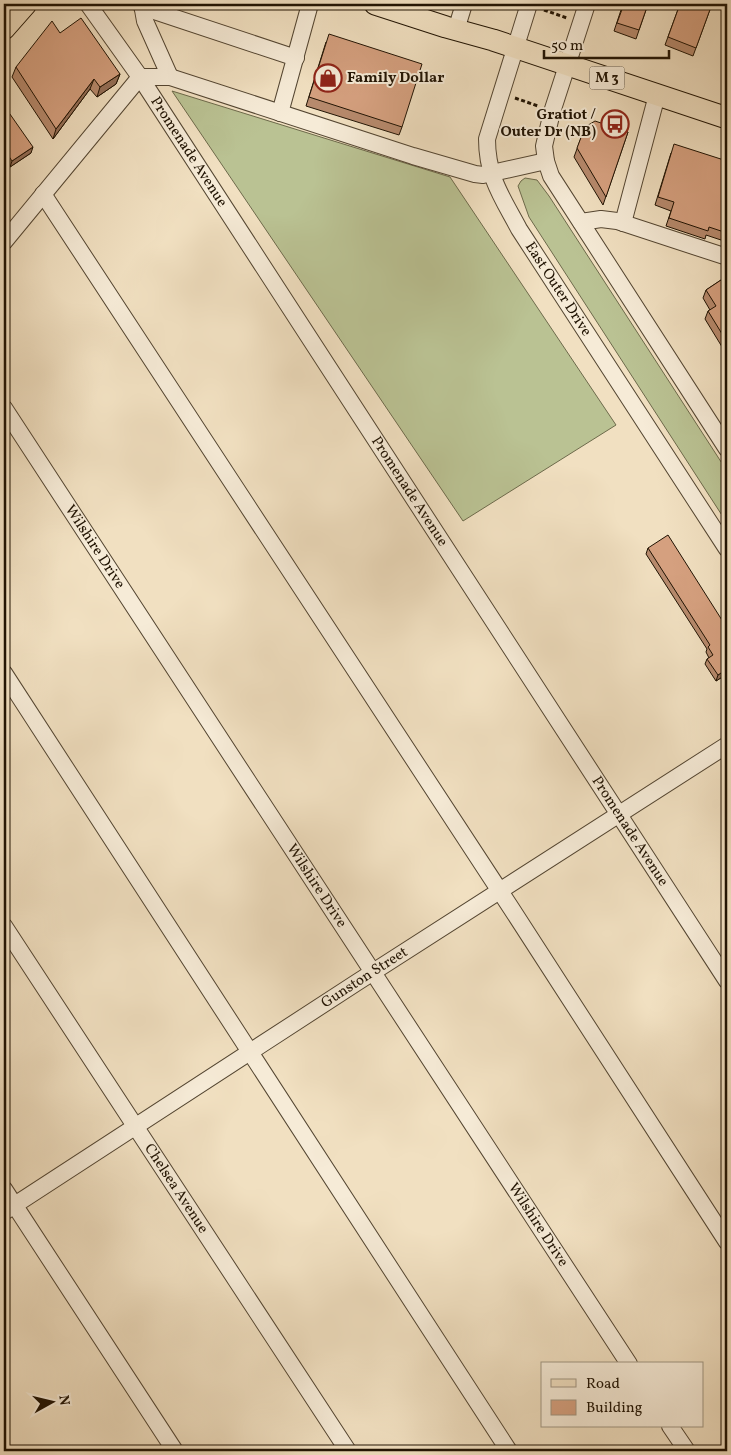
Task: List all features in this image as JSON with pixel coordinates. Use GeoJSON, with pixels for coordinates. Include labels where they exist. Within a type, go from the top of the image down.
{"type":"FeatureCollection","features":[{"type":"Feature","properties":{"kind":"main road"},"geometry":{"type":"LineString","coordinates":[[4,29],[26,4]]}},
{"type":"Feature","properties":{"kind":"main road","name":"M 3"},"geometry":{"type":"LineString","coordinates":[[375,4],[515,47],[727,118]]}},
{"type":"Feature","properties":{"kind":"street","name":"Promenade Avenue"},"geometry":{"type":"LineString","coordinates":[[88,4],[140,77],[727,981]]}},
{"type":"Feature","properties":{"kind":"street"},"geometry":{"type":"LineString","coordinates":[[280,113],[310,4]]}},
{"type":"Feature","properties":{"kind":"street"},"geometry":{"type":"LineString","coordinates":[[456,30],[464,4]]}},
{"type":"Feature","properties":{"kind":"street"},"geometry":{"type":"LineString","coordinates":[[587,4],[567,64],[544,146],[550,176],[727,449]]}},
{"type":"Feature","properties":{"kind":"street"},"geometry":{"type":"LineString","coordinates":[[170,77],[145,21],[142,5],[296,58]]}},
{"type":"Feature","properties":{"kind":"street","name":"East Outer Drive"},"geometry":{"type":"LineString","coordinates":[[536,7],[515,47],[487,139],[487,157],[491,173],[519,229],[727,549]]}},
{"type":"Feature","properties":{"kind":"street"},"geometry":{"type":"LineString","coordinates":[[4,242],[140,77],[170,77],[475,174],[491,173],[546,161]]}},
{"type":"Feature","properties":{"kind":"street"},"geometry":{"type":"LineString","coordinates":[[623,223],[657,95]]}},
{"type":"Feature","properties":{"kind":"street"},"geometry":{"type":"LineString","coordinates":[[43,194],[500,891],[727,1242]]}},
{"type":"Feature","properties":{"kind":"street"},"geometry":{"type":"LineString","coordinates":[[581,222],[601,219],[623,223],[727,257]]}},
{"type":"Feature","properties":{"kind":"street","name":"Wilshire Drive"},"geometry":{"type":"LineString","coordinates":[[4,408],[629,1362]]}},
{"type":"Feature","properties":{"kind":"street"},"geometry":{"type":"LineString","coordinates":[[4,673],[509,1451]]}},
{"type":"Feature","properties":{"kind":"street","name":"Gunston Street"},"geometry":{"type":"LineString","coordinates":[[9,1208],[727,745]]}},
{"type":"Feature","properties":{"kind":"street","name":"Chelsea Avenue"},"geometry":{"type":"LineString","coordinates":[[4,926],[348,1451]]}},
{"type":"Feature","properties":{"kind":"street"},"geometry":{"type":"LineString","coordinates":[[4,1189],[9,1208],[175,1451]]}},
{"type":"Feature","properties":{"kind":"street"},"geometry":{"type":"LineString","coordinates":[[671,1428],[687,1451]]}},
{"type":"Feature","properties":{"kind":"path"},"geometry":{"type":"LineString","coordinates":[[536,7],[570,18]]}},
{"type":"Feature","properties":{"kind":"path"},"geometry":{"type":"LineString","coordinates":[[515,98],[541,107]]}},
{"type":"Feature","properties":{"kind":"green space"},"geometry":{"type":"Polygon","coordinates":[[[172,91],[450,177],[616,425],[463,521],[172,91]]]}},
{"type":"Feature","properties":{"kind":"green space"},"geometry":{"type":"Polygon","coordinates":[[[525,178],[537,180],[549,196],[727,471],[727,523],[529,217],[518,186],[525,178]]]}},
{"type":"Feature","properties":{"kind":"building"},"geometry":{"type":"Polygon","coordinates":[[[624,4],[648,4],[639,30],[617,23],[624,4]]]}},
{"type":"Feature","properties":{"kind":"building"},"geometry":{"type":"Polygon","coordinates":[[[680,4],[712,4],[696,48],[668,37],[680,4]]]}},
{"type":"Feature","properties":{"kind":"building"},"geometry":{"type":"Polygon","coordinates":[[[81,18],[120,74],[100,87],[94,79],[56,129],[16,67],[52,21],[60,33],[81,18]]]}},
{"type":"Feature","properties":{"kind":"building"},"geometry":{"type":"Polygon","coordinates":[[[329,34],[422,64],[402,127],[309,97],[329,34]]]}},
{"type":"Feature","properties":{"kind":"building"},"geometry":{"type":"Polygon","coordinates":[[[5,107],[33,147],[12,161],[4,149],[5,107]]]}},
{"type":"Feature","properties":{"kind":"building"},"geometry":{"type":"Polygon","coordinates":[[[595,121],[628,132],[606,197],[577,148],[585,127],[595,121]]]}},
{"type":"Feature","properties":{"kind":"building"},"geometry":{"type":"Polygon","coordinates":[[[674,144],[727,161],[727,233],[709,227],[708,231],[669,218],[674,202],[658,197],[674,144]]]}},
{"type":"Feature","properties":{"kind":"building"},"geometry":{"type":"Polygon","coordinates":[[[727,276],[727,342],[708,311],[716,306],[706,290],[727,276]]]}},
{"type":"Feature","properties":{"kind":"building"},"geometry":{"type":"Polygon","coordinates":[[[668,535],[727,628],[727,669],[718,675],[707,659],[713,655],[708,647],[710,645],[648,548],[668,535]]]}},
{"type":"Feature","properties":{"kind":"place","name":"Family Dollar"},"geometry":{"type":"Point","coordinates":[328,78]}},
{"type":"Feature","properties":{"kind":"place","name":"Gratiot / Outer Dr (NB)"},"geometry":{"type":"Point","coordinates":[615,124]}}]}
